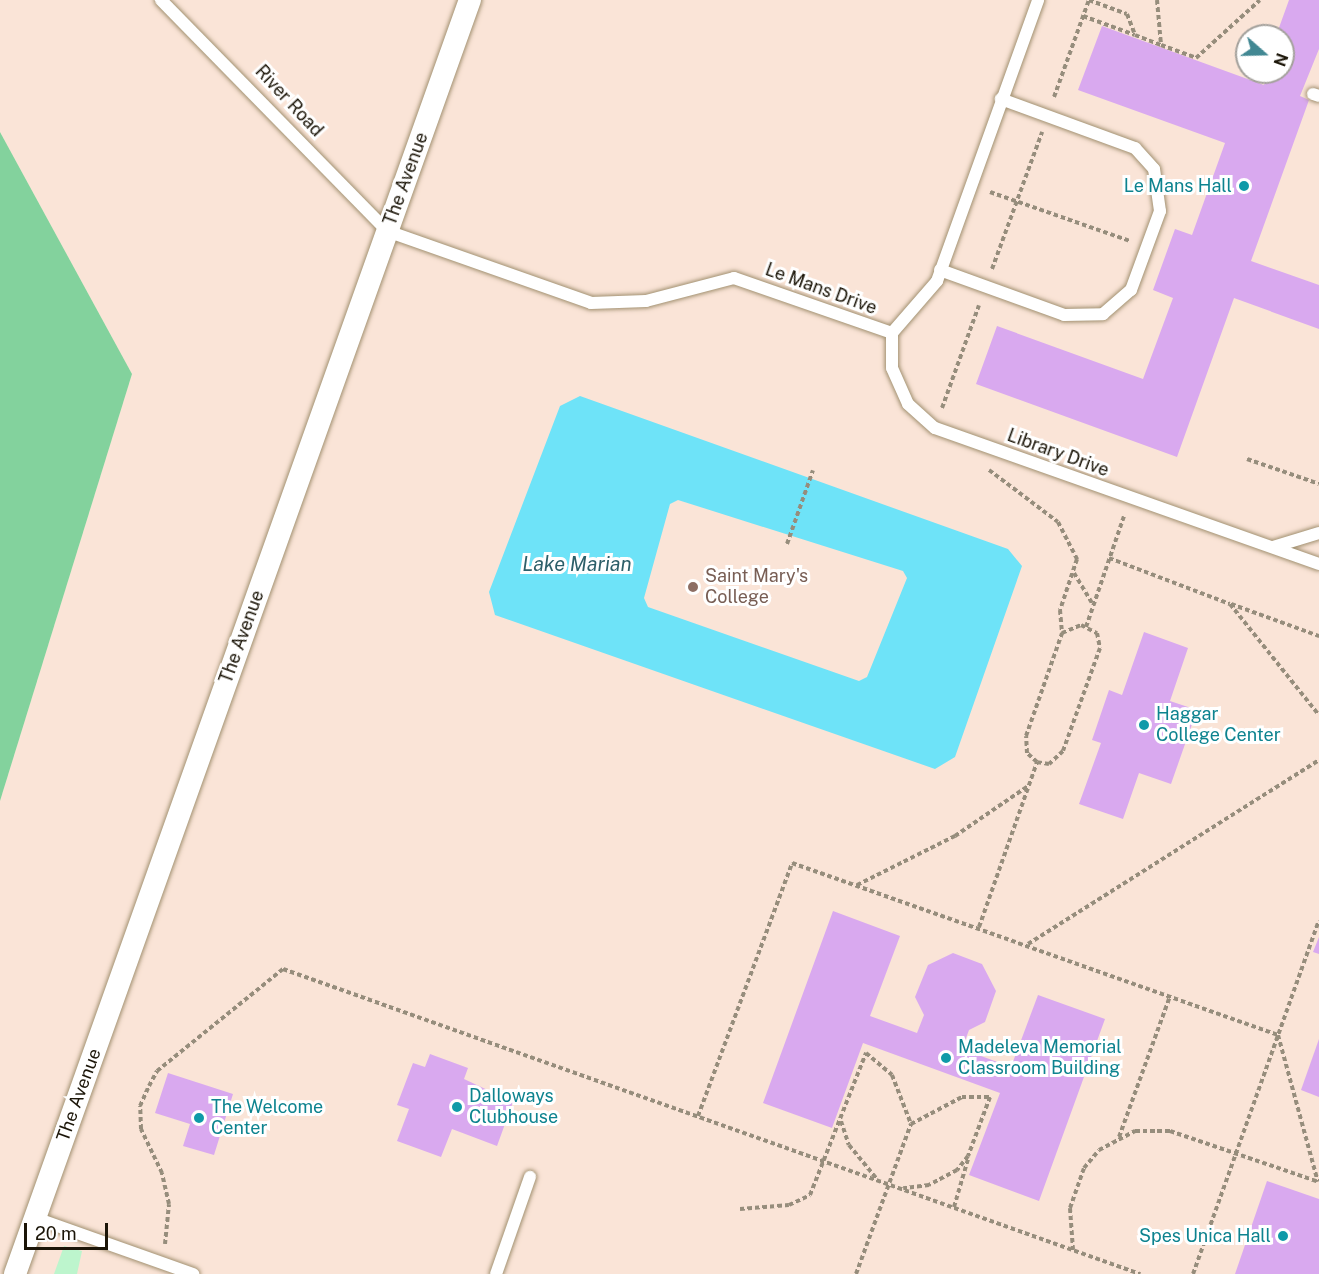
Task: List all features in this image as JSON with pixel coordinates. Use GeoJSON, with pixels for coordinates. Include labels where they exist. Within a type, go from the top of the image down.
{"type":"FeatureCollection","features":[{"type":"Feature","properties":{"kind":"street","name":"The Avenue"},"geometry":{"type":"LineString","coordinates":[[15,1274],[470,0]]}},
{"type":"Feature","properties":{"kind":"lane","name":"River Road"},"geometry":{"type":"LineString","coordinates":[[161,0],[387,231]]}},
{"type":"Feature","properties":{"kind":"lane","name":"Le Mans Drive"},"geometry":{"type":"LineString","coordinates":[[387,231],[591,303],[646,301],[734,278],[892,333],[940,270],[1038,0]]}},
{"type":"Feature","properties":{"kind":"lane"},"geometry":{"type":"LineString","coordinates":[[940,270],[1064,315],[1103,314],[1131,290],[1160,211],[1154,169],[1135,148],[1001,99]]}},
{"type":"Feature","properties":{"kind":"lane","name":"Library Drive"},"geometry":{"type":"LineString","coordinates":[[892,333],[892,368],[908,404],[935,428],[1130,499],[1319,564]]}},
{"type":"Feature","properties":{"kind":"lane"},"geometry":{"type":"LineString","coordinates":[[1273,547],[1319,533]]}},
{"type":"Feature","properties":{"kind":"lane"},"geometry":{"type":"LineString","coordinates":[[496,1274],[530,1177]]}},
{"type":"Feature","properties":{"kind":"lane"},"geometry":{"type":"LineString","coordinates":[[35,1218],[193,1274]]}},
{"type":"Feature","properties":{"kind":"path"},"geometry":{"type":"LineString","coordinates":[[935,428],[1089,0],[1127,14],[1135,35]]}},
{"type":"Feature","properties":{"kind":"path"},"geometry":{"type":"LineString","coordinates":[[1157,0],[1161,45]]}},
{"type":"Feature","properties":{"kind":"path"},"geometry":{"type":"LineString","coordinates":[[1083,16],[1196,58],[1260,0]]}},
{"type":"Feature","properties":{"kind":"path"},"geometry":{"type":"LineString","coordinates":[[970,185],[1147,247]]}},
{"type":"Feature","properties":{"kind":"path"},"geometry":{"type":"LineString","coordinates":[[1247,459],[1319,484]]}},
{"type":"Feature","properties":{"kind":"path"},"geometry":{"type":"LineString","coordinates":[[982,465],[1058,522],[1077,559],[1060,610],[1062,633],[1026,736],[1027,753],[1037,762],[1049,764],[1063,751],[1101,638],[1086,627]]}},
{"type":"Feature","properties":{"kind":"path"},"geometry":{"type":"LineString","coordinates":[[787,544],[813,470]]}},
{"type":"Feature","properties":{"kind":"path"},"geometry":{"type":"LineString","coordinates":[[1086,627],[1130,499]]}},
{"type":"Feature","properties":{"kind":"path"},"geometry":{"type":"LineString","coordinates":[[1110,558],[1319,636]]}},
{"type":"Feature","properties":{"kind":"path"},"geometry":{"type":"LineString","coordinates":[[1074,573],[1093,605]]}},
{"type":"Feature","properties":{"kind":"path"},"geometry":{"type":"LineString","coordinates":[[1230,604],[1319,716]]}},
{"type":"Feature","properties":{"kind":"path"},"geometry":{"type":"LineString","coordinates":[[1062,633],[1086,627]]}},
{"type":"Feature","properties":{"kind":"path"},"geometry":{"type":"LineString","coordinates":[[1027,944],[1319,760]]}},
{"type":"Feature","properties":{"kind":"path"},"geometry":{"type":"LineString","coordinates":[[979,927],[1037,762]]}},
{"type":"Feature","properties":{"kind":"path"},"geometry":{"type":"LineString","coordinates":[[857,885],[955,836],[1028,786]]}},
{"type":"Feature","properties":{"kind":"path"},"geometry":{"type":"LineString","coordinates":[[698,1116],[792,863],[979,927],[1278,1035]]}},
{"type":"Feature","properties":{"kind":"path"},"geometry":{"type":"LineString","coordinates":[[1193,1274],[1319,921]]}},
{"type":"Feature","properties":{"kind":"path"},"geometry":{"type":"LineString","coordinates":[[161,1263],[169,1204],[141,1129],[144,1096],[157,1071],[283,969],[1140,1274]]}},
{"type":"Feature","properties":{"kind":"path"},"geometry":{"type":"LineString","coordinates":[[1119,1138],[1170,996]]}},
{"type":"Feature","properties":{"kind":"path"},"geometry":{"type":"LineString","coordinates":[[1278,1035],[1318,1182]]}},
{"type":"Feature","properties":{"kind":"path"},"geometry":{"type":"LineString","coordinates":[[741,1209],[789,1205],[810,1195],[826,1161],[866,1053],[892,1075],[911,1124],[856,1274]]}},
{"type":"Feature","properties":{"kind":"path"},"geometry":{"type":"LineString","coordinates":[[911,1124],[962,1097],[990,1096],[968,1156],[954,1207]]}},
{"type":"Feature","properties":{"kind":"path"},"geometry":{"type":"LineString","coordinates":[[841,1120],[849,1145],[878,1180]]}},
{"type":"Feature","properties":{"kind":"path"},"geometry":{"type":"LineString","coordinates":[[1073,1250],[1070,1208],[1084,1168],[1119,1138],[1135,1131],[1170,1131],[1318,1182]]}},
{"type":"Feature","properties":{"kind":"path"},"geometry":{"type":"LineString","coordinates":[[901,1188],[946,1179],[968,1156]]}},
{"type":"Feature","properties":{"kind":"shaded area","name":"Saint Mary's College"},"geometry":{"type":"Polygon","coordinates":[[[0,0],[1319,0],[1319,1274],[0,1274],[0,801],[132,374],[0,132],[0,0]]]}},
{"type":"Feature","properties":{"kind":"green space"},"geometry":{"type":"Polygon","coordinates":[[[0,132],[132,374],[0,801],[0,132]]]}},
{"type":"Feature","properties":{"kind":"green space"},"geometry":{"type":"Polygon","coordinates":[[[64,1246],[82,1251],[77,1274],[54,1274],[64,1246]]]}},
{"type":"Feature","properties":{"kind":"water","name":"Lake Marian"},"geometry":{"type":"Polygon","coordinates":[[[580,396],[1008,549],[1022,566],[955,757],[935,769],[495,615],[489,592],[560,406],[580,396]],[[678,500],[670,504],[644,598],[648,607],[859,681],[867,677],[907,578],[903,571],[678,500]]]}},
{"type":"Feature","properties":{"kind":"building","name":"Le Mans Hall"},"geometry":{"type":"Polygon","coordinates":[[[1289,0],[1319,0],[1319,49],[1300,96],[1309,100],[1251,261],[1319,285],[1319,329],[1234,298],[1177,457],[976,384],[997,326],[1143,379],[1173,298],[1153,290],[1175,229],[1192,235],[1225,143],[1078,90],[1102,26],[1235,74],[1235,84],[1295,84],[1295,24],[1280,24],[1289,0]]]}},
{"type":"Feature","properties":{"kind":"building","name":"Haggar College Center"},"geometry":{"type":"Polygon","coordinates":[[[1144,632],[1188,648],[1170,701],[1197,710],[1171,784],[1139,773],[1123,819],[1079,804],[1101,743],[1092,740],[1109,690],[1122,695],[1144,632]]]}},
{"type":"Feature","properties":{"kind":"building","name":"Madeleva Memorial Classroom Building"},"geometry":{"type":"Polygon","coordinates":[[[833,911],[900,936],[870,1016],[917,1033],[924,1015],[915,997],[928,965],[953,953],[982,964],[996,991],[985,1022],[969,1030],[962,1049],[1011,1067],[1038,995],[1105,1019],[1039,1201],[969,1175],[1000,1093],[863,1043],[832,1128],[763,1103],[833,911]]]}},
{"type":"Feature","properties":{"kind":"building"},"geometry":{"type":"Polygon","coordinates":[[[1319,937],[1319,954],[1313,952],[1319,937]]]}},
{"type":"Feature","properties":{"kind":"building"},"geometry":{"type":"Polygon","coordinates":[[[1319,1039],[1319,1097],[1301,1090],[1319,1039]]]}},
{"type":"Feature","properties":{"kind":"building","name":"Dalloways Clubhouse"},"geometry":{"type":"Polygon","coordinates":[[[430,1054],[468,1068],[464,1079],[513,1102],[497,1146],[452,1129],[441,1157],[397,1141],[409,1109],[397,1105],[413,1063],[425,1067],[430,1054]]]}},
{"type":"Feature","properties":{"kind":"building","name":"The Welcome Center"},"geometry":{"type":"Polygon","coordinates":[[[168,1073],[233,1094],[214,1155],[183,1146],[190,1124],[155,1113],[168,1073]]]}},
{"type":"Feature","properties":{"kind":"building","name":"Spes Unica Hall"},"geometry":{"type":"Polygon","coordinates":[[[1267,1181],[1319,1199],[1319,1274],[1235,1274],[1267,1181]]]}},
{"type":"Feature","properties":{"kind":"place","name":"Le Mans Hall"},"geometry":{"type":"Point","coordinates":[1244,186]}},
{"type":"Feature","properties":{"kind":"place","name":"Saint Mary's College"},"geometry":{"type":"Point","coordinates":[693,587]}},
{"type":"Feature","properties":{"kind":"place","name":"Haggar College Center"},"geometry":{"type":"Point","coordinates":[1144,725]}},
{"type":"Feature","properties":{"kind":"place","name":"Madeleva Memorial Classroom Building"},"geometry":{"type":"Point","coordinates":[946,1058]}},
{"type":"Feature","properties":{"kind":"place","name":"Dalloways Clubhouse"},"geometry":{"type":"Point","coordinates":[457,1107]}},
{"type":"Feature","properties":{"kind":"place","name":"The Welcome Center"},"geometry":{"type":"Point","coordinates":[199,1118]}},
{"type":"Feature","properties":{"kind":"place","name":"Spes Unica Hall"},"geometry":{"type":"Point","coordinates":[1283,1236]}}]}
